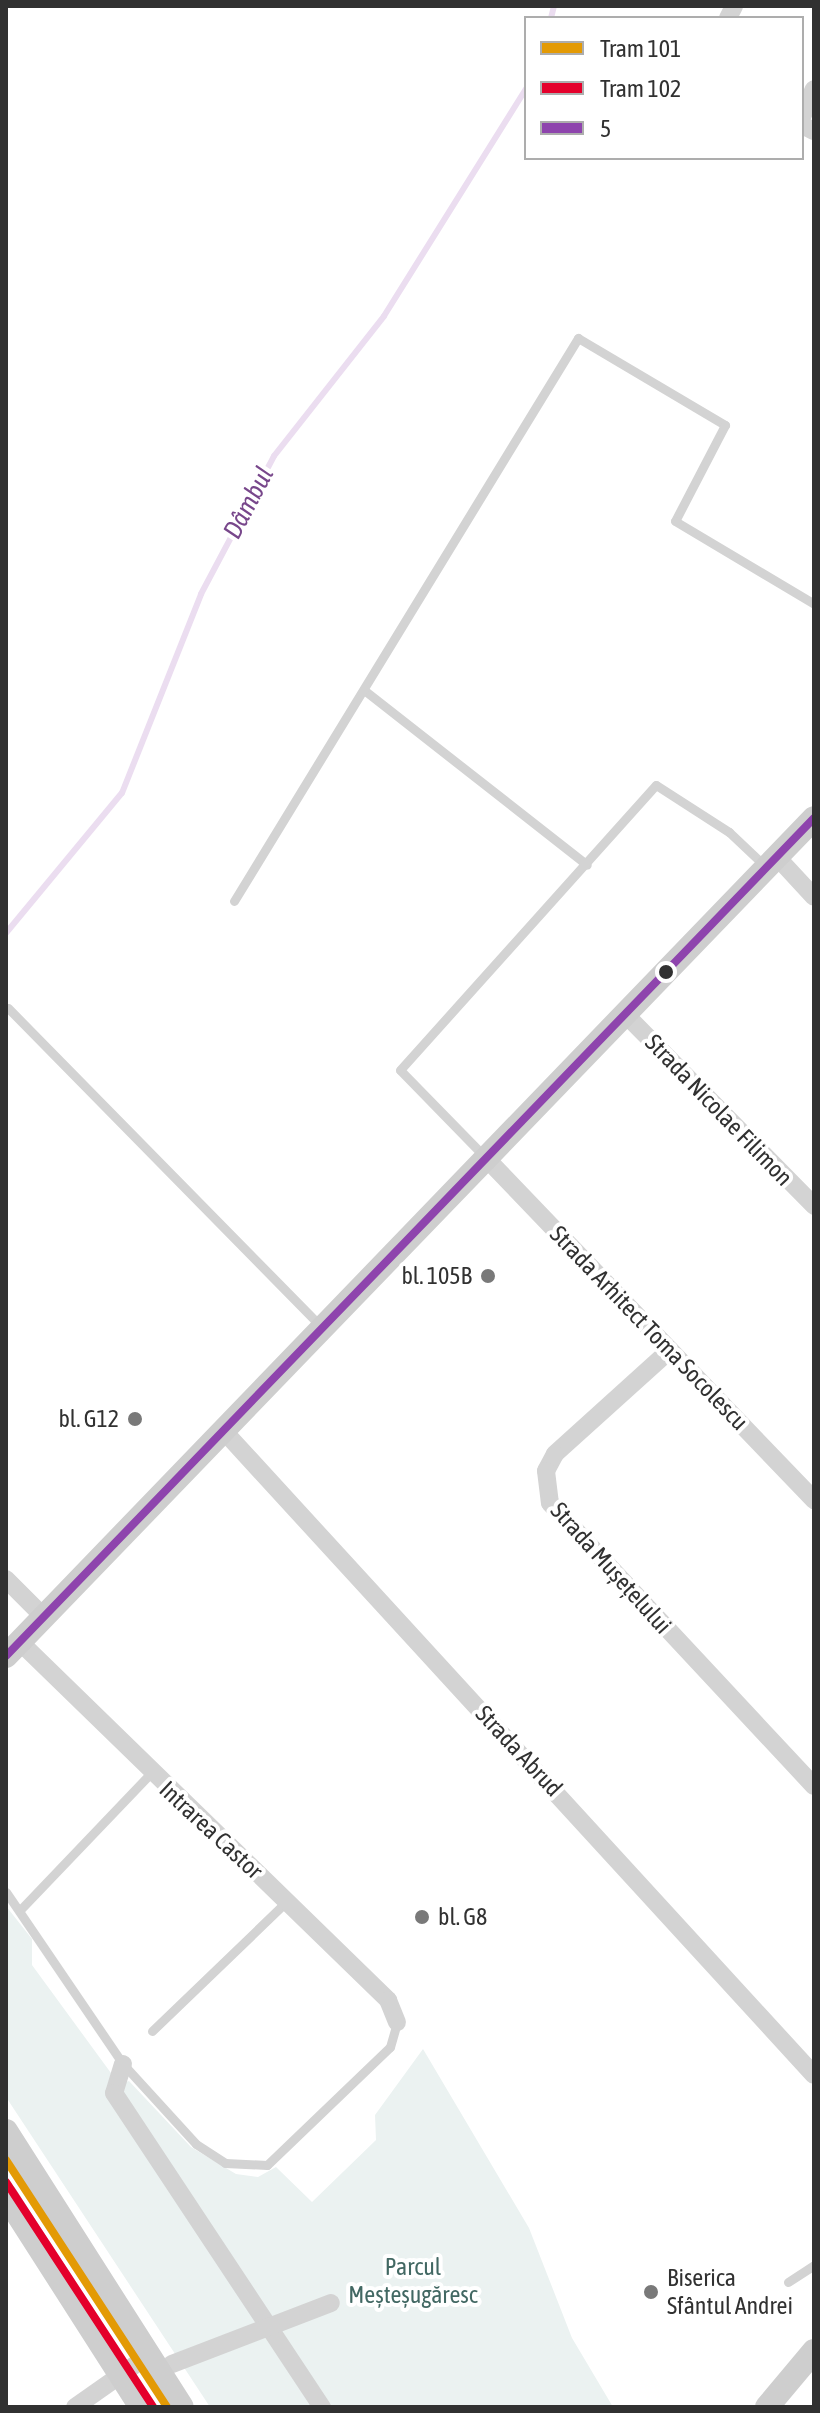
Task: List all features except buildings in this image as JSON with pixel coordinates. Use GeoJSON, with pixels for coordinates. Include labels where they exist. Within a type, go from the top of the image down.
{"type":"FeatureCollection","features":[{"type":"Feature","properties":{"kind":"main road"},"geometry":{"type":"LineString","coordinates":[[13,1648],[484,1156],[814,818]]}},
{"type":"Feature","properties":{"kind":"main road"},"geometry":{"type":"LineString","coordinates":[[6,2131],[161,2359],[182,2407]]}},
{"type":"Feature","properties":{"kind":"main road"},"geometry":{"type":"LineString","coordinates":[[6,2196],[141,2407]]}},
{"type":"Feature","properties":{"kind":"main road"},"geometry":{"type":"LineString","coordinates":[[767,2407],[814,2351]]}},
{"type":"Feature","properties":{"kind":"main road"},"geometry":{"type":"LineString","coordinates":[[121,2377],[125,2407]]}},
{"type":"Feature","properties":{"kind":"street"},"geometry":{"type":"LineString","coordinates":[[804,112],[814,89]]}},
{"type":"Feature","properties":{"kind":"street"},"geometry":{"type":"LineString","coordinates":[[772,862],[814,897]]}},
{"type":"Feature","properties":{"kind":"street","name":"Strada Nicolae Filimon"},"geometry":{"type":"LineString","coordinates":[[624,1013],[814,1206]]}},
{"type":"Feature","properties":{"kind":"street","name":"Strada Arhitect Toma Socolescu"},"geometry":{"type":"LineString","coordinates":[[484,1156],[814,1500]]}},
{"type":"Feature","properties":{"kind":"street","name":"Strada Mușețelului"},"geometry":{"type":"LineString","coordinates":[[670,1350],[555,1454],[547,1495],[814,1786]]}},
{"type":"Feature","properties":{"kind":"street","name":"Strada Abrud"},"geometry":{"type":"LineString","coordinates":[[222,1429],[814,2075]]}},
{"type":"Feature","properties":{"kind":"street"},"geometry":{"type":"LineString","coordinates":[[6,1579],[43,1616]]}},
{"type":"Feature","properties":{"kind":"street","name":"Intrarea Castor"},"geometry":{"type":"LineString","coordinates":[[13,1648],[287,1901],[388,2000],[397,2022]]}},
{"type":"Feature","properties":{"kind":"street"},"geometry":{"type":"LineString","coordinates":[[123,2064],[114,2093],[322,2407]]}},
{"type":"Feature","properties":{"kind":"street"},"geometry":{"type":"LineString","coordinates":[[75,2407],[121,2377],[161,2359],[269,2326],[331,2303]]}},
{"type":"Feature","properties":{"kind":"lane"},"geometry":{"type":"LineString","coordinates":[[234,901],[578,338],[725,425],[675,521],[814,604]]}},
{"type":"Feature","properties":{"kind":"lane"},"geometry":{"type":"LineString","coordinates":[[364,690],[587,865]]}},
{"type":"Feature","properties":{"kind":"lane"},"geometry":{"type":"LineString","coordinates":[[484,1156],[400,1070],[656,785],[772,862]]}},
{"type":"Feature","properties":{"kind":"lane"},"geometry":{"type":"LineString","coordinates":[[8,1008],[321,1326]]}},
{"type":"Feature","properties":{"kind":"lane"},"geometry":{"type":"LineString","coordinates":[[20,1910],[151,1773]]}},
{"type":"Feature","properties":{"kind":"lane"},"geometry":{"type":"LineString","coordinates":[[6,1892],[123,2064],[212,2156],[245,2168],[267,2165],[390,2047],[397,2022]]}},
{"type":"Feature","properties":{"kind":"lane"},"geometry":{"type":"LineString","coordinates":[[152,2031],[287,1901]]}},
{"type":"Feature","properties":{"kind":"lane"},"geometry":{"type":"LineString","coordinates":[[788,2282],[814,2265]]}},
{"type":"Feature","properties":{"kind":"green space","name":"Parcul Meșteșugăresc"},"geometry":{"type":"Polygon","coordinates":[[[6,1906],[32,1939],[32,1965],[119,2084],[129,2081],[191,2147],[236,2174],[258,2177],[276,2167],[312,2202],[376,2140],[375,2115],[423,2049],[529,2228],[572,2338],[613,2407],[210,2407],[6,2097],[6,1906]]]}},
{"type":"Feature","properties":{"kind":"waterway","name":"Dâmbul"},"geometry":{"type":"LineString","coordinates":[[552,16],[554,6]]}},
{"type":"Feature","properties":{"kind":"waterway","name":"Dâmbul"},"geometry":{"type":"LineString","coordinates":[[6,933],[122,793],[201,594],[274,456],[384,316],[524,92]]}},
{"type":"Feature","properties":{"kind":"tram line","name":"101"},"geometry":{"type":"LineString","coordinates":[[6,2160],[167,2407]]}},
{"type":"Feature","properties":{"kind":"tram line","name":"102"},"geometry":{"type":"LineString","coordinates":[[6,2182],[153,2407]]}},
{"type":"Feature","properties":{"kind":"transit line","name":"5"},"geometry":{"type":"LineString","coordinates":[[6,1656],[814,818]]}},
{"type":"Feature","properties":{"kind":"place","name":"bl. 105B"},"geometry":{"type":"Point","coordinates":[488,1276]}},
{"type":"Feature","properties":{"kind":"place","name":"bl. G12"},"geometry":{"type":"Point","coordinates":[135,1419]}},
{"type":"Feature","properties":{"kind":"place","name":"bl. G8"},"geometry":{"type":"Point","coordinates":[422,1917]}},
{"type":"Feature","properties":{"kind":"place","name":"Biserica Sfântul Andrei"},"geometry":{"type":"Point","coordinates":[651,2292]}}]}
